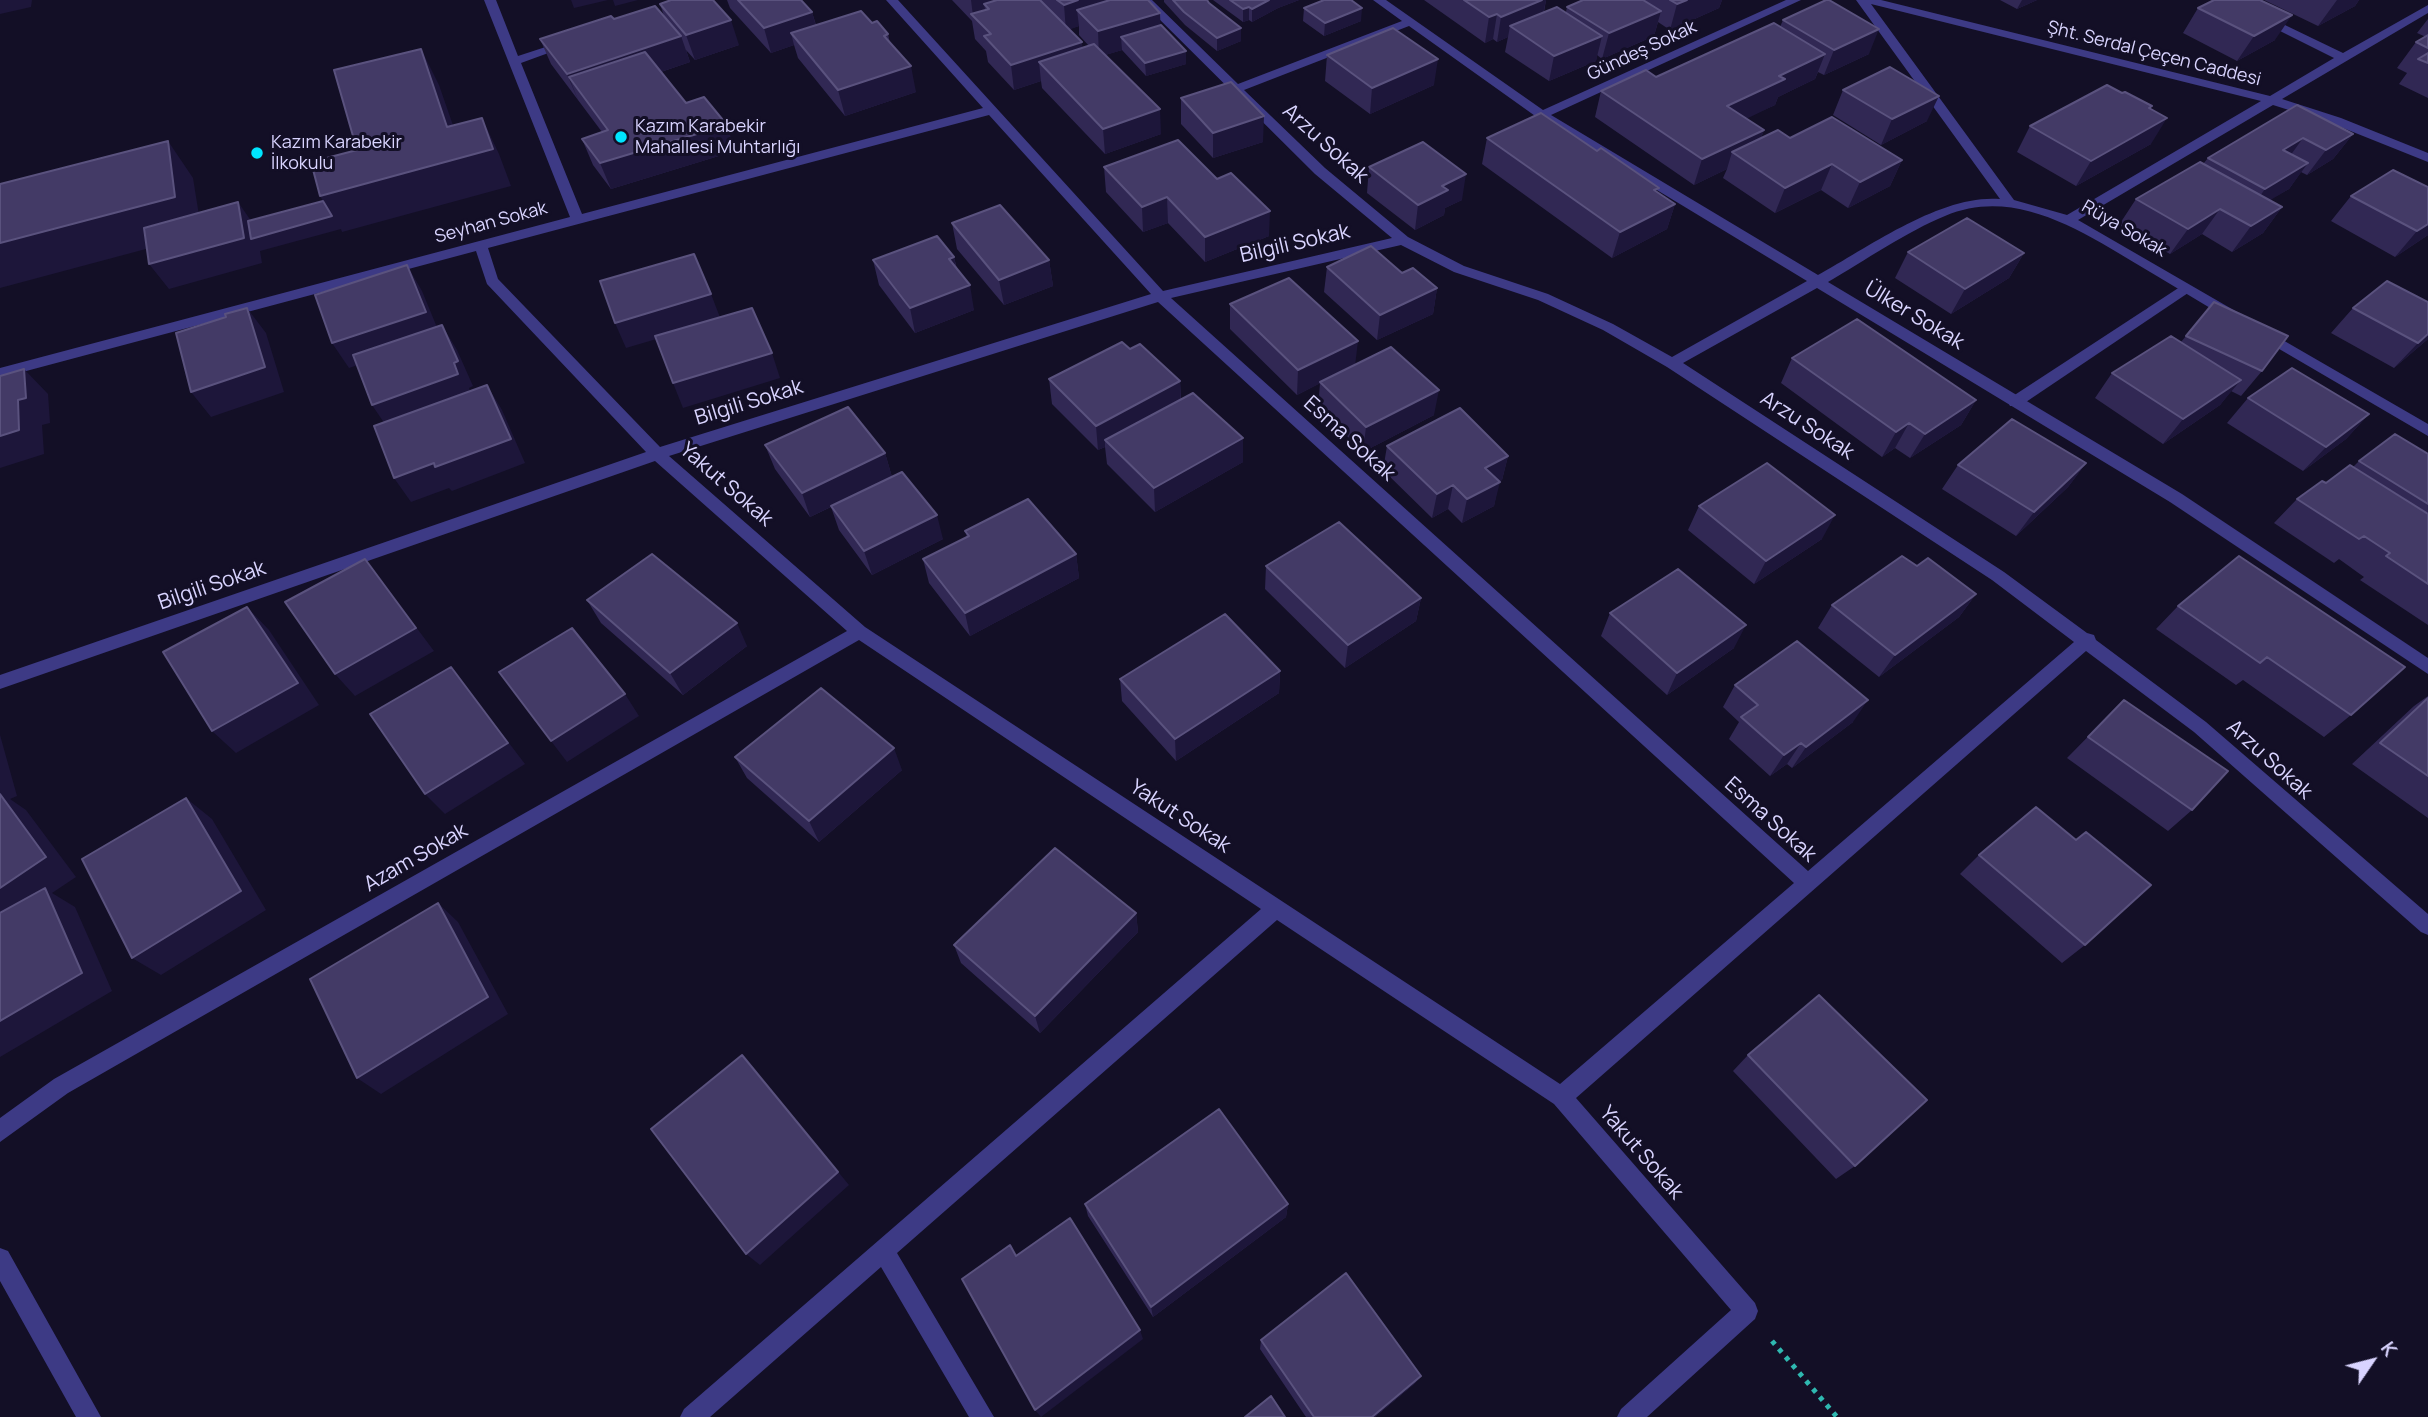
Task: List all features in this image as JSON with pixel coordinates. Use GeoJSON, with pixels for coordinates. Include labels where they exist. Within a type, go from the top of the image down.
{"type":"FeatureCollection","features":[{"type":"Feature","properties":{"kind":"street"},"geometry":{"type":"LineString","coordinates":[[490,0],[578,220]]}},
{"type":"Feature","properties":{"kind":"street","name":"Esma Sokak"},"geometry":{"type":"LineString","coordinates":[[892,0],[1160,296],[1807,882]]}},
{"type":"Feature","properties":{"kind":"street","name":"Arzu Sokak"},"geometry":{"type":"LineString","coordinates":[[1146,0],[1320,171],[1403,240],[1458,269],[1543,297],[1576,312],[1672,363],[1998,576],[2088,640],[2200,727],[2428,926]]}},
{"type":"Feature","properties":{"kind":"street","name":"Ülker Sokak"},"geometry":{"type":"LineString","coordinates":[[1379,0],[1542,116],[2176,498],[2428,667]]}},
{"type":"Feature","properties":{"kind":"street","name":"Gündeş Sokak"},"geometry":{"type":"LineString","coordinates":[[1542,116],[1794,0]]}},
{"type":"Feature","properties":{"kind":"street"},"geometry":{"type":"LineString","coordinates":[[1865,0],[2009,202]]}},
{"type":"Feature","properties":{"kind":"street","name":"Şht. Serdal Çeçen Caddesi"},"geometry":{"type":"LineString","coordinates":[[1865,0],[2271,100],[2337,121],[2428,158]]}},
{"type":"Feature","properties":{"kind":"street"},"geometry":{"type":"LineString","coordinates":[[2224,0],[2343,58]]}},
{"type":"Feature","properties":{"kind":"street"},"geometry":{"type":"LineString","coordinates":[[2070,219],[2428,8]]}},
{"type":"Feature","properties":{"kind":"street"},"geometry":{"type":"LineString","coordinates":[[1235,89],[1410,22]]}},
{"type":"Feature","properties":{"kind":"street"},"geometry":{"type":"LineString","coordinates":[[514,61],[576,41]]}},
{"type":"Feature","properties":{"kind":"street","name":"Seyhan Sokak"},"geometry":{"type":"LineString","coordinates":[[0,373],[992,110]]}},
{"type":"Feature","properties":{"kind":"street","name":"Rüya Sokak"},"geometry":{"type":"LineString","coordinates":[[1672,363],[1940,213],[1961,205],[2009,202],[2070,219],[2428,431]]}},
{"type":"Feature","properties":{"kind":"street","name":"Bilgili Sokak"},"geometry":{"type":"LineString","coordinates":[[0,682],[657,454],[1160,296],[1403,240]]}},
{"type":"Feature","properties":{"kind":"street","name":"Yakut Sokak"},"geometry":{"type":"LineString","coordinates":[[481,246],[492,281],[657,454],[859,632],[1562,1097],[1747,1311]]}},
{"type":"Feature","properties":{"kind":"street"},"geometry":{"type":"LineString","coordinates":[[2015,402],[2186,288]]}},
{"type":"Feature","properties":{"kind":"street","name":"Azam Sokak"},"geometry":{"type":"LineString","coordinates":[[0,1131],[61,1086],[859,632]]}},
{"type":"Feature","properties":{"kind":"street"},"geometry":{"type":"LineString","coordinates":[[1562,1097],[2088,640]]}},
{"type":"Feature","properties":{"kind":"street"},"geometry":{"type":"LineString","coordinates":[[692,1417],[1276,908]]}},
{"type":"Feature","properties":{"kind":"street"},"geometry":{"type":"LineString","coordinates":[[883,1250],[982,1417]]}},
{"type":"Feature","properties":{"kind":"street"},"geometry":{"type":"LineString","coordinates":[[0,1259],[89,1417]]}},
{"type":"Feature","properties":{"kind":"street"},"geometry":{"type":"LineString","coordinates":[[1629,1417],[1747,1311]]}},
{"type":"Feature","properties":{"kind":"path"},"geometry":{"type":"LineString","coordinates":[[1747,1311],[1838,1417]]}},
{"type":"Feature","properties":{"kind":"building"},"geometry":{"type":"Polygon","coordinates":[[[671,0],[713,0],[731,20],[686,35],[660,4],[671,0]]]}},
{"type":"Feature","properties":{"kind":"building"},"geometry":{"type":"Polygon","coordinates":[[[738,0],[801,0],[812,12],[764,28],[738,0]]]}},
{"type":"Feature","properties":{"kind":"building"},"geometry":{"type":"Polygon","coordinates":[[[997,0],[1040,0],[1082,42],[1011,65],[984,36],[991,34],[971,14],[989,9],[984,4],[997,0]]]}},
{"type":"Feature","properties":{"kind":"building"},"geometry":{"type":"Polygon","coordinates":[[[1057,0],[1078,0],[1064,5],[1057,0]]]}},
{"type":"Feature","properties":{"kind":"building"},"geometry":{"type":"Polygon","coordinates":[[[1110,0],[1148,0],[1160,13],[1098,31],[1077,10],[1110,0]]]}},
{"type":"Feature","properties":{"kind":"building"},"geometry":{"type":"Polygon","coordinates":[[[1173,0],[1207,0],[1241,28],[1217,38],[1173,0]]]}},
{"type":"Feature","properties":{"kind":"building"},"geometry":{"type":"Polygon","coordinates":[[[1230,0],[1269,0],[1252,9],[1243,9],[1230,0]]]}},
{"type":"Feature","properties":{"kind":"building"},"geometry":{"type":"Polygon","coordinates":[[[1324,0],[1351,0],[1362,8],[1325,23],[1304,8],[1324,0]]]}},
{"type":"Feature","properties":{"kind":"building"},"geometry":{"type":"Polygon","coordinates":[[[1464,0],[1542,0],[1501,17],[1497,14],[1489,17],[1464,0]]]}},
{"type":"Feature","properties":{"kind":"building"},"geometry":{"type":"Polygon","coordinates":[[[1583,0],[1643,0],[1661,11],[1609,33],[1567,7],[1583,0]]]}},
{"type":"Feature","properties":{"kind":"building"},"geometry":{"type":"Polygon","coordinates":[[[1670,0],[1687,0],[1677,4],[1670,0]]]}},
{"type":"Feature","properties":{"kind":"building"},"geometry":{"type":"Polygon","coordinates":[[[1826,0],[1879,29],[1834,50],[1783,20],[1826,0]]]}},
{"type":"Feature","properties":{"kind":"building"},"geometry":{"type":"Polygon","coordinates":[[[2214,0],[2260,0],[2292,15],[2254,36],[2198,8],[2214,0]]]}},
{"type":"Feature","properties":{"kind":"building"},"geometry":{"type":"Polygon","coordinates":[[[655,6],[681,36],[567,74],[540,39],[611,16],[614,19],[655,6]]]}},
{"type":"Feature","properties":{"kind":"building"},"geometry":{"type":"Polygon","coordinates":[[[1557,7],[1602,36],[1554,56],[1510,26],[1557,7]]]}},
{"type":"Feature","properties":{"kind":"building"},"geometry":{"type":"Polygon","coordinates":[[[861,11],[872,23],[877,21],[888,34],[884,36],[911,66],[838,90],[791,33],[861,11]]]}},
{"type":"Feature","properties":{"kind":"building"},"geometry":{"type":"Polygon","coordinates":[[[1774,23],[1825,54],[1779,76],[1785,79],[1727,106],[1764,130],[1702,159],[1601,91],[1646,70],[1656,77],[1774,23]]]}},
{"type":"Feature","properties":{"kind":"building"},"geometry":{"type":"Polygon","coordinates":[[[1161,25],[1186,51],[1145,63],[1121,37],[1161,25]]]}},
{"type":"Feature","properties":{"kind":"building"},"geometry":{"type":"Polygon","coordinates":[[[1393,28],[1438,59],[1372,88],[1327,55],[1393,28]]]}},
{"type":"Feature","properties":{"kind":"building"},"geometry":{"type":"Polygon","coordinates":[[[2428,35],[2428,48],[2416,42],[2428,35]]]}},
{"type":"Feature","properties":{"kind":"building"},"geometry":{"type":"Polygon","coordinates":[[[1094,44],[1160,109],[1103,129],[1039,62],[1094,44]]]}},
{"type":"Feature","properties":{"kind":"building"},"geometry":{"type":"Polygon","coordinates":[[[421,49],[447,127],[482,118],[493,149],[320,196],[311,162],[357,150],[334,70],[421,49]]]}},
{"type":"Feature","properties":{"kind":"building"},"geometry":{"type":"Polygon","coordinates":[[[645,52],[686,103],[704,97],[727,125],[600,163],[582,139],[608,130],[569,77],[645,52]]]}},
{"type":"Feature","properties":{"kind":"building"},"geometry":{"type":"Polygon","coordinates":[[[2428,53],[2428,63],[2418,59],[2428,53]]]}},
{"type":"Feature","properties":{"kind":"building"},"geometry":{"type":"Polygon","coordinates":[[[1890,67],[1939,96],[1892,119],[1843,90],[1890,67]]]}},
{"type":"Feature","properties":{"kind":"building"},"geometry":{"type":"Polygon","coordinates":[[[1231,82],[1264,116],[1213,133],[1181,98],[1231,82]]]}},
{"type":"Feature","properties":{"kind":"building"},"geometry":{"type":"Polygon","coordinates":[[[2107,85],[2152,106],[2149,108],[2167,118],[2091,161],[2030,126],[2107,85]]]}},
{"type":"Feature","properties":{"kind":"building"},"geometry":{"type":"Polygon","coordinates":[[[2297,105],[2353,134],[2326,150],[2303,138],[2283,150],[2308,163],[2265,189],[2208,158],[2297,105]]]}},
{"type":"Feature","properties":{"kind":"building"},"geometry":{"type":"Polygon","coordinates":[[[1541,113],[1597,151],[1601,148],[1659,188],[1654,190],[1675,204],[1620,232],[1487,138],[1541,113]]]}},
{"type":"Feature","properties":{"kind":"building"},"geometry":{"type":"Polygon","coordinates":[[[1832,117],[1902,160],[1860,182],[1832,164],[1785,188],[1732,152],[1778,130],[1790,138],[1832,117]]]}},
{"type":"Feature","properties":{"kind":"building"},"geometry":{"type":"Polygon","coordinates":[[[1178,140],[1217,179],[1231,173],[1270,211],[1205,237],[1167,197],[1142,207],[1104,167],[1178,140]]]}},
{"type":"Feature","properties":{"kind":"building"},"geometry":{"type":"Polygon","coordinates":[[[168,141],[175,197],[0,243],[0,184],[168,141]]]}},
{"type":"Feature","properties":{"kind":"building"},"geometry":{"type":"Polygon","coordinates":[[[1423,142],[1466,174],[1442,186],[1448,190],[1418,205],[1369,167],[1423,142]]]}},
{"type":"Feature","properties":{"kind":"building"},"geometry":{"type":"Polygon","coordinates":[[[2200,162],[2282,207],[2251,226],[2220,209],[2188,229],[2136,199],[2200,162]]]}},
{"type":"Feature","properties":{"kind":"building"},"geometry":{"type":"Polygon","coordinates":[[[2393,170],[2428,187],[2428,224],[2417,231],[2351,196],[2393,170]]]}},
{"type":"Feature","properties":{"kind":"building"},"geometry":{"type":"Polygon","coordinates":[[[323,201],[332,216],[251,239],[248,221],[323,201]]]}},
{"type":"Feature","properties":{"kind":"building"},"geometry":{"type":"Polygon","coordinates":[[[238,202],[244,238],[149,264],[144,228],[238,202]]]}},
{"type":"Feature","properties":{"kind":"building"},"geometry":{"type":"Polygon","coordinates":[[[1000,205],[1049,260],[999,280],[952,223],[1000,205]]]}},
{"type":"Feature","properties":{"kind":"building"},"geometry":{"type":"Polygon","coordinates":[[[1967,218],[2024,253],[1965,289],[1908,252],[1967,218]]]}},
{"type":"Feature","properties":{"kind":"building"},"geometry":{"type":"Polygon","coordinates":[[[937,236],[954,257],[949,259],[970,285],[910,308],[873,260],[937,236]]]}},
{"type":"Feature","properties":{"kind":"building"},"geometry":{"type":"Polygon","coordinates":[[[1371,246],[1402,273],[1413,268],[1437,288],[1380,315],[1327,267],[1371,246]]]}},
{"type":"Feature","properties":{"kind":"building"},"geometry":{"type":"Polygon","coordinates":[[[694,254],[711,294],[615,323],[600,281],[694,254]]]}},
{"type":"Feature","properties":{"kind":"building"},"geometry":{"type":"Polygon","coordinates":[[[407,265],[426,312],[332,343],[315,295],[407,265]]]}},
{"type":"Feature","properties":{"kind":"building"},"geometry":{"type":"Polygon","coordinates":[[[1289,278],[1358,341],[1298,370],[1230,304],[1289,278]]]}},
{"type":"Feature","properties":{"kind":"building"},"geometry":{"type":"Polygon","coordinates":[[[2387,281],[2428,302],[2428,334],[2418,343],[2353,308],[2387,281]]]}},
{"type":"Feature","properties":{"kind":"building"},"geometry":{"type":"Polygon","coordinates":[[[2214,302],[2288,336],[2262,371],[2186,336],[2214,302]]]}},
{"type":"Feature","properties":{"kind":"building"},"geometry":{"type":"Polygon","coordinates":[[[247,308],[265,367],[191,392],[176,333],[247,308]]]}},
{"type":"Feature","properties":{"kind":"building"},"geometry":{"type":"Polygon","coordinates":[[[752,308],[772,353],[673,383],[655,336],[752,308]]]}},
{"type":"Feature","properties":{"kind":"building"},"geometry":{"type":"Polygon","coordinates":[[[1857,319],[1976,400],[1925,434],[1909,423],[1896,432],[1792,358],[1857,319]]]}},
{"type":"Feature","properties":{"kind":"building"},"geometry":{"type":"Polygon","coordinates":[[[442,325],[458,361],[454,363],[458,374],[372,405],[353,355],[442,325]]]}},
{"type":"Feature","properties":{"kind":"building"},"geometry":{"type":"Polygon","coordinates":[[[2171,336],[2241,380],[2183,419],[2112,373],[2171,336]]]}},
{"type":"Feature","properties":{"kind":"building"},"geometry":{"type":"Polygon","coordinates":[[[1122,342],[1130,349],[1140,344],[1180,381],[1096,426],[1049,379],[1122,342]]]}},
{"type":"Feature","properties":{"kind":"building"},"geometry":{"type":"Polygon","coordinates":[[[1391,347],[1439,390],[1366,427],[1320,382],[1391,347]]]}},
{"type":"Feature","properties":{"kind":"building"},"geometry":{"type":"Polygon","coordinates":[[[2292,368],[2369,414],[2326,447],[2248,398],[2292,368]]]}},
{"type":"Feature","properties":{"kind":"building"},"geometry":{"type":"Polygon","coordinates":[[[24,369],[26,398],[18,400],[19,430],[0,436],[0,376],[24,369]]]}},
{"type":"Feature","properties":{"kind":"building"},"geometry":{"type":"Polygon","coordinates":[[[487,385],[511,439],[435,467],[434,463],[394,478],[374,426],[487,385]]]}},
{"type":"Feature","properties":{"kind":"building"},"geometry":{"type":"Polygon","coordinates":[[[1193,393],[1243,438],[1154,488],[1105,440],[1193,393]]]}},
{"type":"Feature","properties":{"kind":"building"},"geometry":{"type":"Polygon","coordinates":[[[848,407],[885,453],[802,493],[765,445],[848,407]]]}},
{"type":"Feature","properties":{"kind":"building"},"geometry":{"type":"Polygon","coordinates":[[[1460,408],[1508,456],[1485,468],[1500,482],[1467,499],[1453,485],[1437,494],[1387,446],[1460,408]]]}},
{"type":"Feature","properties":{"kind":"building"},"geometry":{"type":"Polygon","coordinates":[[[2012,419],[2086,463],[2034,512],[1958,465],[2012,419]]]}},
{"type":"Feature","properties":{"kind":"building"},"geometry":{"type":"Polygon","coordinates":[[[2395,434],[2428,454],[2428,504],[2359,461],[2395,434]]]}},
{"type":"Feature","properties":{"kind":"building"},"geometry":{"type":"Polygon","coordinates":[[[1767,463],[1835,515],[1766,561],[1699,506],[1767,463]]]}},
{"type":"Feature","properties":{"kind":"building"},"geometry":{"type":"Polygon","coordinates":[[[2350,465],[2428,514],[2428,584],[2386,556],[2390,553],[2364,536],[2359,539],[2297,499],[2322,481],[2326,483],[2350,465]]]}},
{"type":"Feature","properties":{"kind":"building"},"geometry":{"type":"Polygon","coordinates":[[[902,472],[937,515],[864,551],[831,506],[902,472]]]}},
{"type":"Feature","properties":{"kind":"building"},"geometry":{"type":"Polygon","coordinates":[[[1028,499],[1076,554],[965,613],[923,559],[969,536],[965,531],[1028,499]]]}},
{"type":"Feature","properties":{"kind":"building"},"geometry":{"type":"Polygon","coordinates":[[[1339,522],[1421,598],[1348,645],[1266,566],[1339,522]]]}},
{"type":"Feature","properties":{"kind":"building"},"geometry":{"type":"Polygon","coordinates":[[[652,554],[737,623],[670,673],[587,600],[652,554]]]}},
{"type":"Feature","properties":{"kind":"building"},"geometry":{"type":"Polygon","coordinates":[[[1902,556],[1917,566],[1928,558],[1976,594],[1895,655],[1832,605],[1902,556]]]}},
{"type":"Feature","properties":{"kind":"building"},"geometry":{"type":"Polygon","coordinates":[[[2239,556],[2405,667],[2351,715],[2267,657],[2260,663],[2178,606],[2239,556]]]}},
{"type":"Feature","properties":{"kind":"building"},"geometry":{"type":"Polygon","coordinates":[[[365,559],[416,628],[335,674],[285,602],[365,559]]]}},
{"type":"Feature","properties":{"kind":"building"},"geometry":{"type":"Polygon","coordinates":[[[1678,569],[1746,625],[1677,673],[1610,613],[1678,569]]]}},
{"type":"Feature","properties":{"kind":"building"},"geometry":{"type":"Polygon","coordinates":[[[247,607],[298,683],[212,731],[163,652],[247,607]]]}},
{"type":"Feature","properties":{"kind":"building"},"geometry":{"type":"Polygon","coordinates":[[[1225,614],[1280,671],[1175,739],[1120,679],[1225,614]]]}},
{"type":"Feature","properties":{"kind":"building"},"geometry":{"type":"Polygon","coordinates":[[[572,628],[625,694],[551,741],[499,672],[572,628]]]}},
{"type":"Feature","properties":{"kind":"building"},"geometry":{"type":"Polygon","coordinates":[[[1797,641],[1868,700],[1806,747],[1801,743],[1784,755],[1741,717],[1758,705],[1735,685],[1797,641]]]}},
{"type":"Feature","properties":{"kind":"building"},"geometry":{"type":"Polygon","coordinates":[[[451,667],[508,743],[425,794],[370,714],[451,667]]]}},
{"type":"Feature","properties":{"kind":"building"},"geometry":{"type":"Polygon","coordinates":[[[821,688],[894,748],[809,821],[735,757],[821,688]]]}},
{"type":"Feature","properties":{"kind":"building"},"geometry":{"type":"Polygon","coordinates":[[[2428,698],[2428,776],[2380,743],[2428,698]]]}},
{"type":"Feature","properties":{"kind":"building"},"geometry":{"type":"Polygon","coordinates":[[[2124,700],[2228,771],[2192,810],[2088,737],[2124,700]]]}},
{"type":"Feature","properties":{"kind":"building"},"geometry":{"type":"Polygon","coordinates":[[[0,794],[46,857],[0,888],[0,794]]]}},
{"type":"Feature","properties":{"kind":"building"},"geometry":{"type":"Polygon","coordinates":[[[186,798],[241,891],[132,958],[82,859],[186,798]]]}},
{"type":"Feature","properties":{"kind":"building"},"geometry":{"type":"Polygon","coordinates":[[[2036,807],[2076,840],[2086,832],[2151,885],[2085,945],[1979,855],[2036,807]]]}},
{"type":"Feature","properties":{"kind":"building"},"geometry":{"type":"Polygon","coordinates":[[[1055,848],[1136,913],[1035,1016],[954,945],[1055,848]]]}},
{"type":"Feature","properties":{"kind":"building"},"geometry":{"type":"Polygon","coordinates":[[[45,888],[82,973],[0,1021],[0,913],[45,888]]]}},
{"type":"Feature","properties":{"kind":"building"},"geometry":{"type":"Polygon","coordinates":[[[438,903],[488,997],[357,1078],[310,979],[438,903]]]}},
{"type":"Feature","properties":{"kind":"building"},"geometry":{"type":"Polygon","coordinates":[[[1819,995],[1927,1100],[1855,1166],[1748,1055],[1819,995]]]}},
{"type":"Feature","properties":{"kind":"building"},"geometry":{"type":"Polygon","coordinates":[[[742,1055],[838,1172],[746,1254],[651,1129],[742,1055]]]}},
{"type":"Feature","properties":{"kind":"building"},"geometry":{"type":"Polygon","coordinates":[[[1219,1109],[1288,1204],[1151,1307],[1085,1204],[1219,1109]]]}},
{"type":"Feature","properties":{"kind":"building"},"geometry":{"type":"Polygon","coordinates":[[[1070,1218],[1140,1330],[1035,1410],[962,1279],[1010,1245],[1016,1256],[1070,1218]]]}},
{"type":"Feature","properties":{"kind":"building"},"geometry":{"type":"Polygon","coordinates":[[[1346,1273],[1421,1376],[1372,1417],[1314,1417],[1261,1340],[1346,1273]]]}},
{"type":"Feature","properties":{"kind":"building"},"geometry":{"type":"Polygon","coordinates":[[[1271,1396],[1285,1417],[1245,1417],[1271,1396]]]}},
{"type":"Feature","properties":{"kind":"place","name":"Kazım Karabekir Mahallesi Muhtarlığı"},"geometry":{"type":"Point","coordinates":[621,137]}},
{"type":"Feature","properties":{"kind":"place","name":"Kazım Karabekir İlkokulu"},"geometry":{"type":"Point","coordinates":[257,153]}}]}
